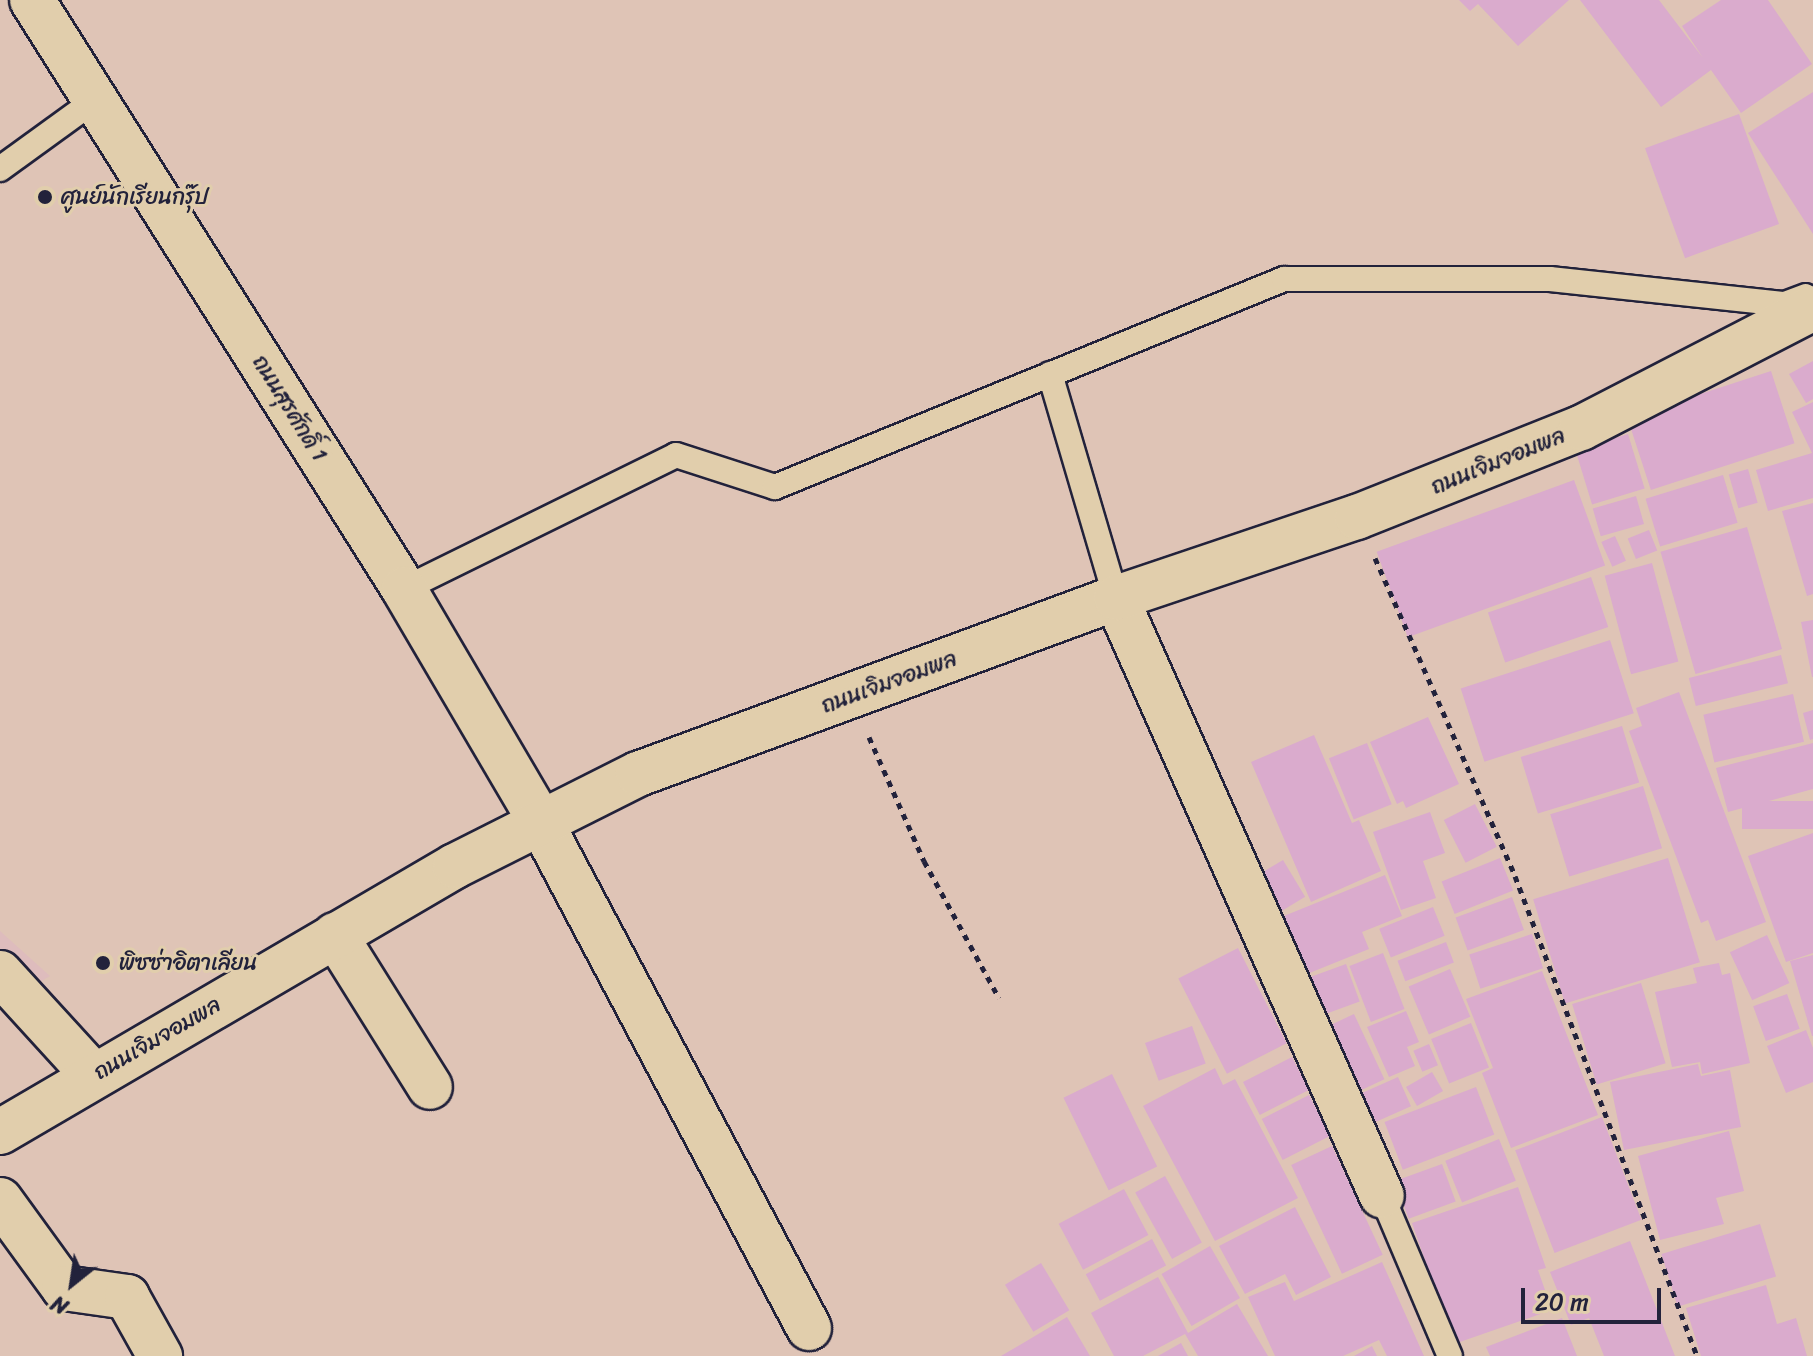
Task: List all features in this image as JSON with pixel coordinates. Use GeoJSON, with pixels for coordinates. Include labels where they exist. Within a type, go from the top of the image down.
{"type":"FeatureCollection","features":[{"type":"Feature","properties":{"kind":"street","name":"ถนนสุรศักดิ์ 1"},"geometry":{"type":"LineString","coordinates":[[32,0],[404,589],[540,821],[809,1328]]}},
{"type":"Feature","properties":{"kind":"street","name":"ถนนเจิมจอมพล"},"geometry":{"type":"LineString","coordinates":[[2,1128],[335,935],[540,821],[638,774],[1116,598],[1357,517],[1581,428],[1813,308]]}},
{"type":"Feature","properties":{"kind":"street"},"geometry":{"type":"LineString","coordinates":[[1116,598],[1382,1196]]}},
{"type":"Feature","properties":{"kind":"street"},"geometry":{"type":"LineString","coordinates":[[335,935],[430,1087]]}},
{"type":"Feature","properties":{"kind":"street"},"geometry":{"type":"LineString","coordinates":[[0,973],[93,1075]]}},
{"type":"Feature","properties":{"kind":"street"},"geometry":{"type":"LineString","coordinates":[[0,1200],[64,1288],[127,1297],[160,1356]]}},
{"type":"Feature","properties":{"kind":"lane"},"geometry":{"type":"LineString","coordinates":[[0,169],[95,100]]}},
{"type":"Feature","properties":{"kind":"lane"},"geometry":{"type":"LineString","coordinates":[[404,589],[676,455],[775,487],[1284,279],[1550,279],[1785,304],[1813,293]]}},
{"type":"Feature","properties":{"kind":"lane"},"geometry":{"type":"LineString","coordinates":[[1050,374],[1116,598]]}},
{"type":"Feature","properties":{"kind":"lane"},"geometry":{"type":"LineString","coordinates":[[1382,1196],[1450,1356]]}},
{"type":"Feature","properties":{"kind":"path"},"geometry":{"type":"LineString","coordinates":[[1357,517],[1515,876],[1697,1356]]}},
{"type":"Feature","properties":{"kind":"path"},"geometry":{"type":"LineString","coordinates":[[851,696],[924,861],[999,998]]}},
{"type":"Feature","properties":{"kind":"shaded area"},"geometry":{"type":"Polygon","coordinates":[[[0,931],[50,976],[0,1006],[0,931]]]}},
{"type":"Feature","properties":{"kind":"building"},"geometry":{"type":"Polygon","coordinates":[[[1459,0],[1569,0],[1518,46],[1478,4],[1470,11],[1459,0]]]}},
{"type":"Feature","properties":{"kind":"building"},"geometry":{"type":"Polygon","coordinates":[[[1580,0],[1659,0],[1703,58],[1682,26],[1721,0],[1768,0],[1812,64],[1741,113],[1711,70],[1661,107],[1580,0]]]}},
{"type":"Feature","properties":{"kind":"building"},"geometry":{"type":"Polygon","coordinates":[[[1813,92],[1813,234],[1748,133],[1813,92]]]}},
{"type":"Feature","properties":{"kind":"building"},"geometry":{"type":"Polygon","coordinates":[[[1739,114],[1779,224],[1685,258],[1645,148],[1739,114]]]}},
{"type":"Feature","properties":{"kind":"building"},"geometry":{"type":"Polygon","coordinates":[[[1813,361],[1813,399],[1806,403],[1789,374],[1813,361]]]}},
{"type":"Feature","properties":{"kind":"building"},"geometry":{"type":"Polygon","coordinates":[[[1771,371],[1794,443],[1651,490],[1627,418],[1771,371]]]}},
{"type":"Feature","properties":{"kind":"building"},"geometry":{"type":"Polygon","coordinates":[[[1813,402],[1813,498],[1768,511],[1756,470],[1812,453],[1792,412],[1813,402]]]}},
{"type":"Feature","properties":{"kind":"building"},"geometry":{"type":"Polygon","coordinates":[[[1628,434],[1645,489],[1592,505],[1575,450],[1628,434]]]}},
{"type":"Feature","properties":{"kind":"building"},"geometry":{"type":"Polygon","coordinates":[[[1748,469],[1758,503],[1738,508],[1729,475],[1748,469]]]}},
{"type":"Feature","properties":{"kind":"building"},"geometry":{"type":"Polygon","coordinates":[[[1723,475],[1738,523],[1660,546],[1646,499],[1723,475]]]}},
{"type":"Feature","properties":{"kind":"building"},"geometry":{"type":"Polygon","coordinates":[[[1574,480],[1605,566],[1408,637],[1377,552],[1574,480]]]}},
{"type":"Feature","properties":{"kind":"building"},"geometry":{"type":"Polygon","coordinates":[[[1636,496],[1644,524],[1601,536],[1593,508],[1636,496]]]}},
{"type":"Feature","properties":{"kind":"building"},"geometry":{"type":"Polygon","coordinates":[[[1813,503],[1813,594],[1807,596],[1782,511],[1813,503]]]}},
{"type":"Feature","properties":{"kind":"building"},"geometry":{"type":"Polygon","coordinates":[[[1747,527],[1782,649],[1695,674],[1660,552],[1747,527]]]}},
{"type":"Feature","properties":{"kind":"building"},"geometry":{"type":"Polygon","coordinates":[[[1649,530],[1657,550],[1636,559],[1628,539],[1649,530]]]}},
{"type":"Feature","properties":{"kind":"building"},"geometry":{"type":"Polygon","coordinates":[[[1615,536],[1626,561],[1612,567],[1601,542],[1615,536]]]}},
{"type":"Feature","properties":{"kind":"building"},"geometry":{"type":"Polygon","coordinates":[[[1652,563],[1678,662],[1631,674],[1605,576],[1652,563]]]}},
{"type":"Feature","properties":{"kind":"building"},"geometry":{"type":"Polygon","coordinates":[[[1591,577],[1608,627],[1505,663],[1488,612],[1591,577]]]}},
{"type":"Feature","properties":{"kind":"building"},"geometry":{"type":"Polygon","coordinates":[[[1813,620],[1813,677],[1812,677],[1801,622],[1813,620]]]}},
{"type":"Feature","properties":{"kind":"building"},"geometry":{"type":"Polygon","coordinates":[[[1610,640],[1634,713],[1484,762],[1461,689],[1610,640]]]}},
{"type":"Feature","properties":{"kind":"building"},"geometry":{"type":"Polygon","coordinates":[[[1781,655],[1788,683],[1696,706],[1689,678],[1781,655]]]}},
{"type":"Feature","properties":{"kind":"building"},"geometry":{"type":"Polygon","coordinates":[[[1679,692],[1766,922],[1716,941],[1708,920],[1701,923],[1629,731],[1642,726],[1636,708],[1679,692]]]}},
{"type":"Feature","properties":{"kind":"building"},"geometry":{"type":"Polygon","coordinates":[[[1793,694],[1804,742],[1714,762],[1703,715],[1793,694]]]}},
{"type":"Feature","properties":{"kind":"building"},"geometry":{"type":"Polygon","coordinates":[[[1813,710],[1813,739],[1810,740],[1803,713],[1813,710]]]}},
{"type":"Feature","properties":{"kind":"building"},"geometry":{"type":"Polygon","coordinates":[[[1428,717],[1459,784],[1406,808],[1403,801],[1397,804],[1370,742],[1428,717]]]}},
{"type":"Feature","properties":{"kind":"building"},"geometry":{"type":"Polygon","coordinates":[[[1622,726],[1639,782],[1538,813],[1521,757],[1622,726]]]}},
{"type":"Feature","properties":{"kind":"building"},"geometry":{"type":"Polygon","coordinates":[[[1314,735],[1352,823],[1359,820],[1381,871],[1311,902],[1251,762],[1314,735]]]}},
{"type":"Feature","properties":{"kind":"building"},"geometry":{"type":"Polygon","coordinates":[[[1367,743],[1392,804],[1354,820],[1329,758],[1367,743]]]}},
{"type":"Feature","properties":{"kind":"building"},"geometry":{"type":"Polygon","coordinates":[[[1813,743],[1813,789],[1728,812],[1716,768],[1813,743]]]}},
{"type":"Feature","properties":{"kind":"building"},"geometry":{"type":"Polygon","coordinates":[[[1643,786],[1662,848],[1569,877],[1550,814],[1643,786]]]}},
{"type":"Feature","properties":{"kind":"building"},"geometry":{"type":"Polygon","coordinates":[[[1742,801],[1813,801],[1813,829],[1742,829],[1742,801]]]}},
{"type":"Feature","properties":{"kind":"building"},"geometry":{"type":"Polygon","coordinates":[[[1475,804],[1497,847],[1466,863],[1444,820],[1475,804]]]}},
{"type":"Feature","properties":{"kind":"building"},"geometry":{"type":"Polygon","coordinates":[[[1430,812],[1445,853],[1423,861],[1436,898],[1401,910],[1373,832],[1430,812]]]}},
{"type":"Feature","properties":{"kind":"building"},"geometry":{"type":"Polygon","coordinates":[[[1813,833],[1813,953],[1786,962],[1748,856],[1813,833]]]}},
{"type":"Feature","properties":{"kind":"building"},"geometry":{"type":"Polygon","coordinates":[[[1500,858],[1513,890],[1455,914],[1442,882],[1500,858]]]}},
{"type":"Feature","properties":{"kind":"building"},"geometry":{"type":"Polygon","coordinates":[[[1668,858],[1700,962],[1565,1003],[1533,899],[1668,858]]]}},
{"type":"Feature","properties":{"kind":"building"},"geometry":{"type":"Polygon","coordinates":[[[1283,860],[1305,897],[1273,916],[1251,879],[1283,860]]]}},
{"type":"Feature","properties":{"kind":"building"},"geometry":{"type":"Polygon","coordinates":[[[1385,875],[1402,916],[1362,932],[1369,949],[1302,976],[1279,918],[1385,875]]]}},
{"type":"Feature","properties":{"kind":"building"},"geometry":{"type":"Polygon","coordinates":[[[1512,897],[1524,930],[1468,950],[1456,918],[1512,897]]]}},
{"type":"Feature","properties":{"kind":"building"},"geometry":{"type":"Polygon","coordinates":[[[1433,907],[1445,936],[1391,957],[1379,929],[1433,907]]]}},
{"type":"Feature","properties":{"kind":"building"},"geometry":{"type":"Polygon","coordinates":[[[1532,934],[1543,968],[1480,989],[1469,954],[1532,934]]]}},
{"type":"Feature","properties":{"kind":"building"},"geometry":{"type":"Polygon","coordinates":[[[1767,935],[1789,983],[1752,1000],[1730,952],[1767,935]]]}},
{"type":"Feature","properties":{"kind":"building"},"geometry":{"type":"Polygon","coordinates":[[[1446,942],[1454,963],[1405,981],[1397,961],[1446,942]]]}},
{"type":"Feature","properties":{"kind":"building"},"geometry":{"type":"Polygon","coordinates":[[[1238,948],[1287,1043],[1227,1074],[1178,978],[1238,948]]]}},
{"type":"Feature","properties":{"kind":"building"},"geometry":{"type":"Polygon","coordinates":[[[1383,953],[1405,1009],[1371,1022],[1349,966],[1383,953]]]}},
{"type":"Feature","properties":{"kind":"building"},"geometry":{"type":"Polygon","coordinates":[[[1813,955],[1813,1036],[1812,1036],[1790,961],[1813,955]]]}},
{"type":"Feature","properties":{"kind":"building"},"geometry":{"type":"Polygon","coordinates":[[[1719,963],[1722,975],[1730,973],[1750,1063],[1702,1074],[1700,1062],[1672,1067],[1655,992],[1697,983],[1693,968],[1719,963]]]}},
{"type":"Feature","properties":{"kind":"building"},"geometry":{"type":"Polygon","coordinates":[[[1346,964],[1360,1002],[1319,1016],[1306,979],[1346,964]]]}},
{"type":"Feature","properties":{"kind":"building"},"geometry":{"type":"Polygon","coordinates":[[[1450,969],[1470,1017],[1429,1034],[1409,987],[1450,969]]]}},
{"type":"Feature","properties":{"kind":"building"},"geometry":{"type":"Polygon","coordinates":[[[1542,971],[1598,1115],[1511,1148],[1482,1073],[1493,1068],[1466,999],[1542,971]]]}},
{"type":"Feature","properties":{"kind":"building"},"geometry":{"type":"Polygon","coordinates":[[[1641,983],[1666,1063],[1597,1084],[1572,1004],[1641,983]]]}},
{"type":"Feature","properties":{"kind":"building"},"geometry":{"type":"Polygon","coordinates":[[[1787,994],[1800,1029],[1766,1041],[1753,1006],[1787,994]]]}},
{"type":"Feature","properties":{"kind":"building"},"geometry":{"type":"Polygon","coordinates":[[[1406,1011],[1419,1042],[1407,1047],[1415,1066],[1389,1077],[1367,1027],[1406,1011]]]}},
{"type":"Feature","properties":{"kind":"building"},"geometry":{"type":"Polygon","coordinates":[[[1354,1014],[1384,1079],[1357,1092],[1327,1027],[1354,1014]]]}},
{"type":"Feature","properties":{"kind":"building"},"geometry":{"type":"Polygon","coordinates":[[[1471,1023],[1489,1068],[1449,1084],[1431,1039],[1471,1023]]]}},
{"type":"Feature","properties":{"kind":"building"},"geometry":{"type":"Polygon","coordinates":[[[1192,1026],[1206,1064],[1159,1081],[1145,1043],[1192,1026]]]}},
{"type":"Feature","properties":{"kind":"building"},"geometry":{"type":"Polygon","coordinates":[[[1806,1030],[1813,1048],[1813,1082],[1786,1093],[1767,1046],[1806,1030]]]}},
{"type":"Feature","properties":{"kind":"building"},"geometry":{"type":"Polygon","coordinates":[[[1429,1044],[1438,1065],[1422,1072],[1413,1051],[1429,1044]]]}},
{"type":"Feature","properties":{"kind":"building"},"geometry":{"type":"Polygon","coordinates":[[[1292,1057],[1309,1090],[1260,1115],[1243,1082],[1292,1057]]]}},
{"type":"Feature","properties":{"kind":"building"},"geometry":{"type":"Polygon","coordinates":[[[1698,1064],[1701,1076],[1730,1070],[1741,1127],[1624,1150],[1610,1082],[1698,1064]]]}},
{"type":"Feature","properties":{"kind":"building"},"geometry":{"type":"Polygon","coordinates":[[[1215,1068],[1223,1085],[1235,1079],[1298,1198],[1215,1241],[1143,1106],[1215,1068]]]}},
{"type":"Feature","properties":{"kind":"building"},"geometry":{"type":"Polygon","coordinates":[[[1432,1072],[1443,1091],[1417,1106],[1406,1087],[1432,1072]]]}},
{"type":"Feature","properties":{"kind":"building"},"geometry":{"type":"Polygon","coordinates":[[[1112,1074],[1157,1167],[1109,1190],[1063,1098],[1112,1074]]]}},
{"type":"Feature","properties":{"kind":"building"},"geometry":{"type":"Polygon","coordinates":[[[1398,1077],[1411,1106],[1370,1125],[1357,1095],[1398,1077]]]}},
{"type":"Feature","properties":{"kind":"building"},"geometry":{"type":"Polygon","coordinates":[[[1476,1087],[1494,1135],[1403,1170],[1385,1122],[1476,1087]]]}},
{"type":"Feature","properties":{"kind":"building"},"geometry":{"type":"Polygon","coordinates":[[[1309,1095],[1330,1136],[1283,1160],[1262,1119],[1309,1095]]]}},
{"type":"Feature","properties":{"kind":"building"},"geometry":{"type":"Polygon","coordinates":[[[1602,1117],[1641,1220],[1555,1253],[1515,1150],[1602,1117]]]}},
{"type":"Feature","properties":{"kind":"building"},"geometry":{"type":"Polygon","coordinates":[[[1729,1131],[1744,1191],[1716,1198],[1724,1224],[1660,1240],[1638,1156],[1729,1131]]]}},
{"type":"Feature","properties":{"kind":"building"},"geometry":{"type":"Polygon","coordinates":[[[1499,1139],[1516,1181],[1462,1202],[1445,1161],[1499,1139]]]}},
{"type":"Feature","properties":{"kind":"building"},"geometry":{"type":"Polygon","coordinates":[[[1332,1146],[1383,1255],[1342,1274],[1291,1165],[1332,1146]]]}},
{"type":"Feature","properties":{"kind":"building"},"geometry":{"type":"Polygon","coordinates":[[[1442,1164],[1456,1202],[1409,1219],[1395,1181],[1442,1164]]]}},
{"type":"Feature","properties":{"kind":"building"},"geometry":{"type":"Polygon","coordinates":[[[1165,1176],[1202,1242],[1172,1259],[1135,1192],[1165,1176]]]}},
{"type":"Feature","properties":{"kind":"building"},"geometry":{"type":"Polygon","coordinates":[[[1518,1187],[1546,1268],[1538,1270],[1552,1310],[1454,1344],[1412,1223],[1518,1187]]]}},
{"type":"Feature","properties":{"kind":"building"},"geometry":{"type":"Polygon","coordinates":[[[1124,1189],[1148,1235],[1083,1270],[1059,1224],[1124,1189]]]}},
{"type":"Feature","properties":{"kind":"building"},"geometry":{"type":"Polygon","coordinates":[[[1295,1207],[1331,1277],[1296,1295],[1285,1274],[1245,1294],[1219,1246],[1295,1207]]]}},
{"type":"Feature","properties":{"kind":"building"},"geometry":{"type":"Polygon","coordinates":[[[1760,1224],[1776,1277],[1678,1307],[1662,1254],[1760,1224]]]}},
{"type":"Feature","properties":{"kind":"building"},"geometry":{"type":"Polygon","coordinates":[[[1152,1239],[1166,1265],[1100,1301],[1086,1274],[1152,1239]]]}},
{"type":"Feature","properties":{"kind":"building"},"geometry":{"type":"Polygon","coordinates":[[[1630,1241],[1675,1356],[1604,1356],[1589,1318],[1571,1325],[1550,1272],[1630,1241]]]}},
{"type":"Feature","properties":{"kind":"building"},"geometry":{"type":"Polygon","coordinates":[[[1210,1246],[1240,1298],[1192,1326],[1162,1274],[1210,1246]]]}},
{"type":"Feature","properties":{"kind":"building"},"geometry":{"type":"Polygon","coordinates":[[[1382,1262],[1424,1356],[1387,1356],[1379,1340],[1343,1356],[1275,1356],[1248,1297],[1285,1282],[1294,1301],[1382,1262]]]}},
{"type":"Feature","properties":{"kind":"building"},"geometry":{"type":"Polygon","coordinates":[[[1041,1263],[1069,1310],[1033,1332],[1005,1285],[1041,1263]]]}},
{"type":"Feature","properties":{"kind":"building"},"geometry":{"type":"Polygon","coordinates":[[[1158,1277],[1188,1333],[1237,1304],[1268,1356],[1198,1356],[1185,1334],[1143,1356],[1114,1356],[1091,1313],[1158,1277]]]}},
{"type":"Feature","properties":{"kind":"building"},"geometry":{"type":"Polygon","coordinates":[[[1766,1285],[1777,1324],[1796,1318],[1807,1356],[1701,1356],[1686,1308],[1766,1285]]]}},
{"type":"Feature","properties":{"kind":"building"},"geometry":{"type":"Polygon","coordinates":[[[1067,1317],[1090,1356],[1001,1356],[1067,1317]]]}},
{"type":"Feature","properties":{"kind":"building"},"geometry":{"type":"Polygon","coordinates":[[[1562,1318],[1577,1356],[1490,1356],[1486,1347],[1562,1318]]]}},
{"type":"Feature","properties":{"kind":"building"},"geometry":{"type":"Polygon","coordinates":[[[1181,1343],[1188,1356],[1158,1356],[1181,1343]]]}},
{"type":"Feature","properties":{"kind":"building"},"geometry":{"type":"Polygon","coordinates":[[[1372,1346],[1377,1356],[1354,1356],[1372,1346]]]}},
{"type":"Feature","properties":{"kind":"place","name":"ศูนย์นักเรียนกรุ๊ป"},"geometry":{"type":"Point","coordinates":[45,197]}},
{"type":"Feature","properties":{"kind":"place","name":"พิซซ่าอิตาเลียน"},"geometry":{"type":"Point","coordinates":[103,963]}}]}
